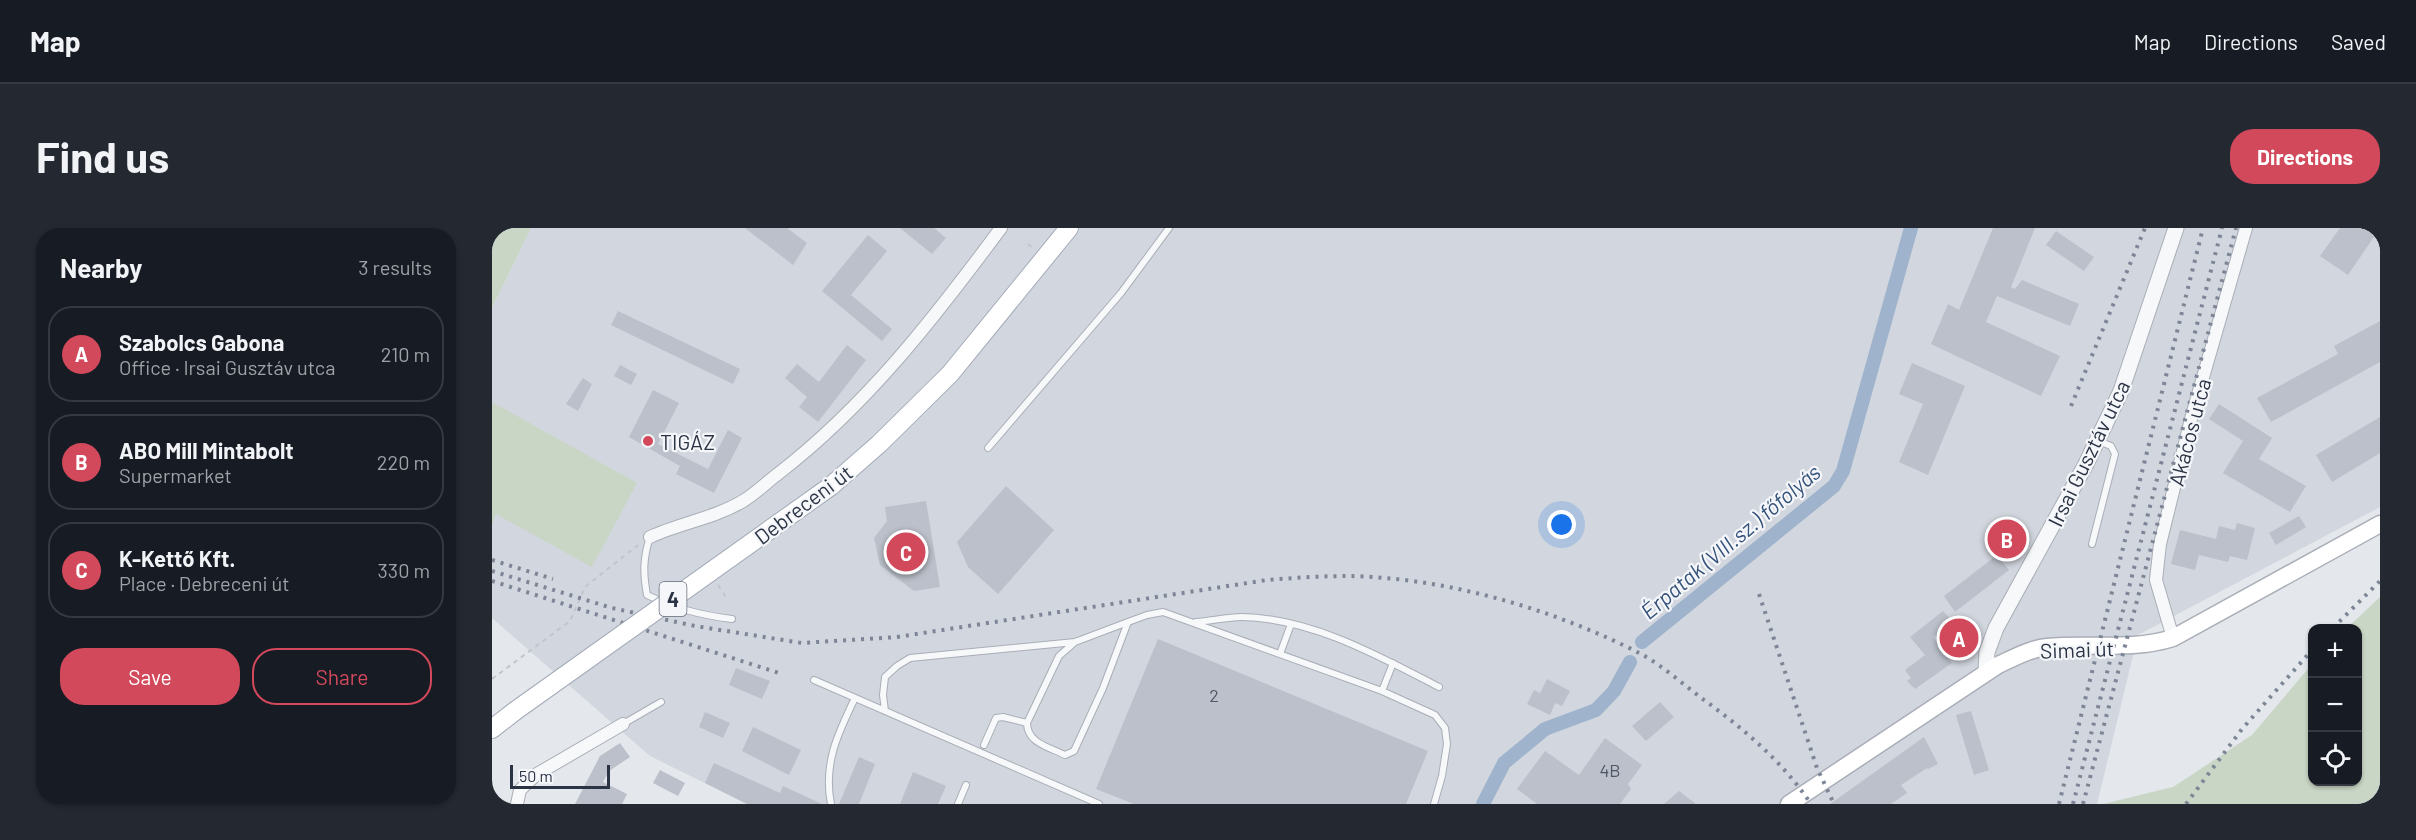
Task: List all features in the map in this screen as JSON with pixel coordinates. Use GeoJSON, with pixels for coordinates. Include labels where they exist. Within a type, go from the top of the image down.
{"type":"FeatureCollection","features":[{"type":"Feature","properties":{"kind":"main road","name":"Debreceni út"},"geometry":{"type":"LineString","coordinates":[[492,729],[514,711],[831,486],[879,444],[950,374],[1069,228]]}},
{"type":"Feature","properties":{"kind":"main road","name":"Simai út"},"geometry":{"type":"LineString","coordinates":[[1789,804],[1986,671],[2026,652],[2045,648],[2124,647],[2156,643],[2173,638],[2380,524]]}},
{"type":"Feature","properties":{"kind":"street"},"geometry":{"type":"LineString","coordinates":[[650,537],[669,528],[710,516],[743,501],[810,449],[879,382],[952,295],[1001,228]]}},
{"type":"Feature","properties":{"kind":"street","name":"Irsai Gusztáv utca"},"geometry":{"type":"LineString","coordinates":[[1986,671],[1987,652],[1996,628],[2097,440],[2121,390],[2176,228]]}},
{"type":"Feature","properties":{"kind":"street","name":"Akácos utca"},"geometry":{"type":"LineString","coordinates":[[2173,638],[2156,580],[2160,544],[2194,408],[2246,228]]}},
{"type":"Feature","properties":{"kind":"street"},"geometry":{"type":"LineString","coordinates":[[517,804],[520,790],[537,774],[623,724]]}},
{"type":"Feature","properties":{"kind":"lane"},"geometry":{"type":"LineString","coordinates":[[988,448],[1121,293],[1169,228]]}},
{"type":"Feature","properties":{"kind":"lane"},"geometry":{"type":"LineString","coordinates":[[2092,544],[2115,454],[2111,446],[2097,440]]}},
{"type":"Feature","properties":{"kind":"lane"},"geometry":{"type":"LineString","coordinates":[[650,537],[644,555],[643,576],[647,595],[694,614],[732,619]]}},
{"type":"Feature","properties":{"kind":"lane"},"geometry":{"type":"LineString","coordinates":[[885,711],[883,694],[885,677],[910,658],[1075,642],[1147,615],[1163,612],[1383,691],[1435,715],[1445,728],[1447,744],[1442,776],[1434,804]]}},
{"type":"Feature","properties":{"kind":"lane"},"geometry":{"type":"LineString","coordinates":[[1193,623],[1242,617],[1291,624],[1329,634],[1439,687]]}},
{"type":"Feature","properties":{"kind":"lane"},"geometry":{"type":"LineString","coordinates":[[1075,642],[1059,656],[1027,723],[1027,731],[1031,739],[1065,754],[1074,751],[1103,688],[1128,622]]}},
{"type":"Feature","properties":{"kind":"lane"},"geometry":{"type":"LineString","coordinates":[[1280,654],[1291,624]]}},
{"type":"Feature","properties":{"kind":"lane"},"geometry":{"type":"LineString","coordinates":[[1383,691],[1393,663]]}},
{"type":"Feature","properties":{"kind":"lane"},"geometry":{"type":"LineString","coordinates":[[813,680],[1099,804]]}},
{"type":"Feature","properties":{"kind":"lane"},"geometry":{"type":"LineString","coordinates":[[831,804],[828,784],[835,741],[855,698]]}},
{"type":"Feature","properties":{"kind":"lane"},"geometry":{"type":"LineString","coordinates":[[623,724],[661,702]]}},
{"type":"Feature","properties":{"kind":"lane"},"geometry":{"type":"LineString","coordinates":[[984,745],[996,718],[1003,717],[1027,723]]}},
{"type":"Feature","properties":{"kind":"lane"},"geometry":{"type":"LineString","coordinates":[[958,804],[966,785]]}},
{"type":"Feature","properties":{"kind":"path"},"geometry":{"type":"LineString","coordinates":[[492,679],[570,621],[585,587],[650,537]]}},
{"type":"Feature","properties":{"kind":"shaded area"},"geometry":{"type":"Polygon","coordinates":[[[531,228],[2380,228],[2380,507],[2138,635],[2097,804],[747,804],[650,756],[492,618],[492,525],[495,514],[492,512],[492,308],[531,228]]]}},
{"type":"Feature","properties":{"kind":"green space"},"geometry":{"type":"Polygon","coordinates":[[[492,228],[531,228],[492,308],[492,228]]]}},
{"type":"Feature","properties":{"kind":"green space"},"geometry":{"type":"Polygon","coordinates":[[[492,402],[637,483],[592,567],[496,514],[492,525],[492,402]]]}},
{"type":"Feature","properties":{"kind":"green space"},"geometry":{"type":"Polygon","coordinates":[[[2380,597],[2380,804],[2103,804],[2173,787],[2252,735],[2308,669],[2308,786],[2362,786],[2362,624],[2351,624],[2380,597]]]}},
{"type":"Feature","properties":{"kind":"building"},"geometry":{"type":"Polygon","coordinates":[[[745,228],[787,228],[807,243],[793,265],[745,228]]]}},
{"type":"Feature","properties":{"kind":"building"},"geometry":{"type":"Polygon","coordinates":[[[900,228],[934,228],[946,238],[932,254],[900,228]]]}},
{"type":"Feature","properties":{"kind":"building"},"geometry":{"type":"Polygon","coordinates":[[[1993,228],[2035,228],[2011,287],[2015,289],[2022,280],[2079,304],[2070,326],[1997,296],[1986,322],[2060,356],[2041,396],[1931,344],[1948,304],[1959,310],[1993,228]]]}},
{"type":"Feature","properties":{"kind":"building"},"geometry":{"type":"Polygon","coordinates":[[[2340,228],[2380,228],[2348,275],[2320,256],[2340,228]]]}},
{"type":"Feature","properties":{"kind":"building"},"geometry":{"type":"Polygon","coordinates":[[[2056,231],[2094,257],[2084,271],[2046,245],[2056,231]]]}},
{"type":"Feature","properties":{"kind":"building"},"geometry":{"type":"Polygon","coordinates":[[[868,235],[887,251],[851,295],[892,329],[882,341],[822,291],[868,235]]]}},
{"type":"Feature","properties":{"kind":"building"},"geometry":{"type":"Polygon","coordinates":[[[618,311],[740,369],[733,384],[611,325],[618,311]]]}},
{"type":"Feature","properties":{"kind":"building"},"geometry":{"type":"Polygon","coordinates":[[[2380,321],[2380,362],[2271,422],[2257,398],[2338,354],[2334,346],[2380,321]]]}},
{"type":"Feature","properties":{"kind":"building"},"geometry":{"type":"Polygon","coordinates":[[[847,345],[866,360],[818,422],[799,407],[807,397],[785,378],[797,364],[819,382],[847,345]]]}},
{"type":"Feature","properties":{"kind":"building"},"geometry":{"type":"Polygon","coordinates":[[[1912,363],[1965,386],[1928,475],[1899,462],[1923,404],[1899,394],[1912,363]]]}},
{"type":"Feature","properties":{"kind":"building"},"geometry":{"type":"Polygon","coordinates":[[[620,365],[637,374],[631,385],[614,376],[620,365]]]}},
{"type":"Feature","properties":{"kind":"building"},"geometry":{"type":"Polygon","coordinates":[[[583,378],[592,384],[578,411],[566,404],[583,378]]]}},
{"type":"Feature","properties":{"kind":"building","name":"TIGÁZ"},"geometry":{"type":"Polygon","coordinates":[[[653,390],[679,403],[658,444],[708,469],[728,430],[742,438],[714,493],[676,474],[680,466],[629,437],[653,390]]]}},
{"type":"Feature","properties":{"kind":"building"},"geometry":{"type":"Polygon","coordinates":[[[2219,404],[2272,438],[2259,459],[2306,486],[2290,512],[2223,473],[2243,441],[2209,419],[2219,404]]]}},
{"type":"Feature","properties":{"kind":"building"},"geometry":{"type":"Polygon","coordinates":[[[2380,417],[2380,453],[2332,482],[2316,455],[2380,417]]]}},
{"type":"Feature","properties":{"kind":"building"},"geometry":{"type":"Polygon","coordinates":[[[1006,486],[1054,530],[998,594],[968,567],[957,542],[1006,486]]]}},
{"type":"Feature","properties":{"kind":"building"},"geometry":{"type":"Polygon","coordinates":[[[926,501],[940,587],[914,591],[880,565],[874,538],[887,521],[885,507],[926,501]]]}},
{"type":"Feature","properties":{"kind":"building"},"geometry":{"type":"Polygon","coordinates":[[[2299,516],[2306,527],[2276,545],[2269,533],[2299,516]]]}},
{"type":"Feature","properties":{"kind":"building"},"geometry":{"type":"Polygon","coordinates":[[[2237,523],[2255,528],[2247,560],[2230,556],[2228,562],[2199,555],[2195,570],[2171,564],[2180,530],[2216,539],[2219,526],[2235,530],[2237,523]]]}},
{"type":"Feature","properties":{"kind":"building"},"geometry":{"type":"Polygon","coordinates":[[[2007,534],[2016,545],[2005,554],[1997,543],[2007,534]]]}},
{"type":"Feature","properties":{"kind":"building"},"geometry":{"type":"Polygon","coordinates":[[[1997,555],[2009,570],[1955,612],[1944,596],[1997,555]]]}},
{"type":"Feature","properties":{"kind":"building"},"geometry":{"type":"Polygon","coordinates":[[[1943,611],[1953,622],[1933,637],[1952,663],[1915,689],[1907,681],[1911,678],[1905,670],[1925,655],[1910,637],[1943,611]]]}},
{"type":"Feature","properties":{"kind":"building"},"geometry":{"type":"Polygon","coordinates":[[[1158,639],[1428,751],[1406,804],[1134,804],[1096,789],[1158,639]]]}},
{"type":"Feature","properties":{"kind":"building"},"geometry":{"type":"Polygon","coordinates":[[[736,668],[770,681],[762,699],[729,685],[736,668]]]}},
{"type":"Feature","properties":{"kind":"building"},"geometry":{"type":"Polygon","coordinates":[[[1547,679],[1570,691],[1562,706],[1555,703],[1550,715],[1527,704],[1534,690],[1540,693],[1547,679]]]}},
{"type":"Feature","properties":{"kind":"building"},"geometry":{"type":"Polygon","coordinates":[[[1660,702],[1674,717],[1646,741],[1632,726],[1660,702]]]}},
{"type":"Feature","properties":{"kind":"building"},"geometry":{"type":"Polygon","coordinates":[[[1971,711],[1989,770],[1974,775],[1956,715],[1971,711]]]}},
{"type":"Feature","properties":{"kind":"building"},"geometry":{"type":"Polygon","coordinates":[[[705,712],[730,723],[723,738],[699,727],[705,712]]]}},
{"type":"Feature","properties":{"kind":"building"},"geometry":{"type":"Polygon","coordinates":[[[753,727],[801,750],[789,775],[742,751],[753,727]]]}},
{"type":"Feature","properties":{"kind":"building"},"geometry":{"type":"Polygon","coordinates":[[[1924,737],[1938,764],[1927,768],[1901,785],[1907,793],[1891,804],[1830,804],[1924,737]]]}},
{"type":"Feature","properties":{"kind":"building"},"geometry":{"type":"Polygon","coordinates":[[[1605,738],[1642,765],[1628,784],[1631,789],[1620,804],[1537,804],[1517,789],[1545,751],[1579,775],[1605,738]]]}},
{"type":"Feature","properties":{"kind":"building"},"geometry":{"type":"Polygon","coordinates":[[[620,743],[630,757],[609,771],[603,782],[627,794],[622,804],[575,804],[600,756],[620,743]]]}},
{"type":"Feature","properties":{"kind":"building"},"geometry":{"type":"Polygon","coordinates":[[[859,757],[875,764],[859,804],[839,804],[859,757]]]}},
{"type":"Feature","properties":{"kind":"building"},"geometry":{"type":"Polygon","coordinates":[[[714,763],[780,793],[783,786],[822,804],[747,804],[705,783],[714,763]]]}},
{"type":"Feature","properties":{"kind":"building"},"geometry":{"type":"Polygon","coordinates":[[[660,770],[685,783],[678,796],[653,783],[660,770]]]}},
{"type":"Feature","properties":{"kind":"building"},"geometry":{"type":"Polygon","coordinates":[[[913,772],[946,786],[938,804],[900,804],[913,772]]]}},
{"type":"Feature","properties":{"kind":"building"},"geometry":{"type":"Polygon","coordinates":[[[1679,791],[1696,804],[1664,804],[1679,791]]]}},
{"type":"Feature","properties":{"kind":"waterway","name":"Érpatak (VIII.sz.) főfolyás"},"geometry":{"type":"LineString","coordinates":[[1642,642],[1834,486],[1843,471],[1911,228]]}},
{"type":"Feature","properties":{"kind":"waterway","name":"Érpatak (VIII.sz.) főfolyás"},"geometry":{"type":"LineString","coordinates":[[1483,804],[1504,763],[1545,729],[1596,710],[1614,691],[1630,662]]}},
{"type":"Feature","properties":{"kind":"railway"},"geometry":{"type":"LineString","coordinates":[[2071,406],[2145,228]]}},
{"type":"Feature","properties":{"kind":"railway"},"geometry":{"type":"LineString","coordinates":[[2059,804],[2203,228]]}},
{"type":"Feature","properties":{"kind":"railway"},"geometry":{"type":"LineString","coordinates":[[2073,804],[2222,228]]}},
{"type":"Feature","properties":{"kind":"railway"},"geometry":{"type":"LineString","coordinates":[[2083,804],[2236,228]]}},
{"type":"Feature","properties":{"kind":"railway"},"geometry":{"type":"LineString","coordinates":[[492,560],[553,579]]}},
{"type":"Feature","properties":{"kind":"railway"},"geometry":{"type":"LineString","coordinates":[[492,571],[612,608],[695,626],[802,643],[897,637],[1267,580],[1356,576],[1450,587],[1517,604],[1549,615],[1641,654],[1748,735],[1788,774],[1811,804]]}},
{"type":"Feature","properties":{"kind":"railway"},"geometry":{"type":"LineString","coordinates":[[492,581],[779,673]]}},
{"type":"Feature","properties":{"kind":"railway"},"geometry":{"type":"LineString","coordinates":[[2337,624],[2380,581]]}},
{"type":"Feature","properties":{"kind":"railway"},"geometry":{"type":"LineString","coordinates":[[1759,594],[1817,768],[1834,804]]}},
{"type":"Feature","properties":{"kind":"railway"},"geometry":{"type":"LineString","coordinates":[[2186,804],[2242,729],[2308,655]]}},
{"type":"Feature","properties":{"kind":"place","name":"TIGÁZ"},"geometry":{"type":"Point","coordinates":[648,441]}},
{"type":"Feature","properties":{"kind":"place","name":"ABO Mill Mintabolt"},"geometry":{"type":"Point","coordinates":[2007,539]}},
{"type":"Feature","properties":{"kind":"place","name":"K-Kettő Kft."},"geometry":{"type":"Point","coordinates":[906,552]}},
{"type":"Feature","properties":{"kind":"place","name":"Szabolcs Gabona"},"geometry":{"type":"Point","coordinates":[1959,638]}}]}
